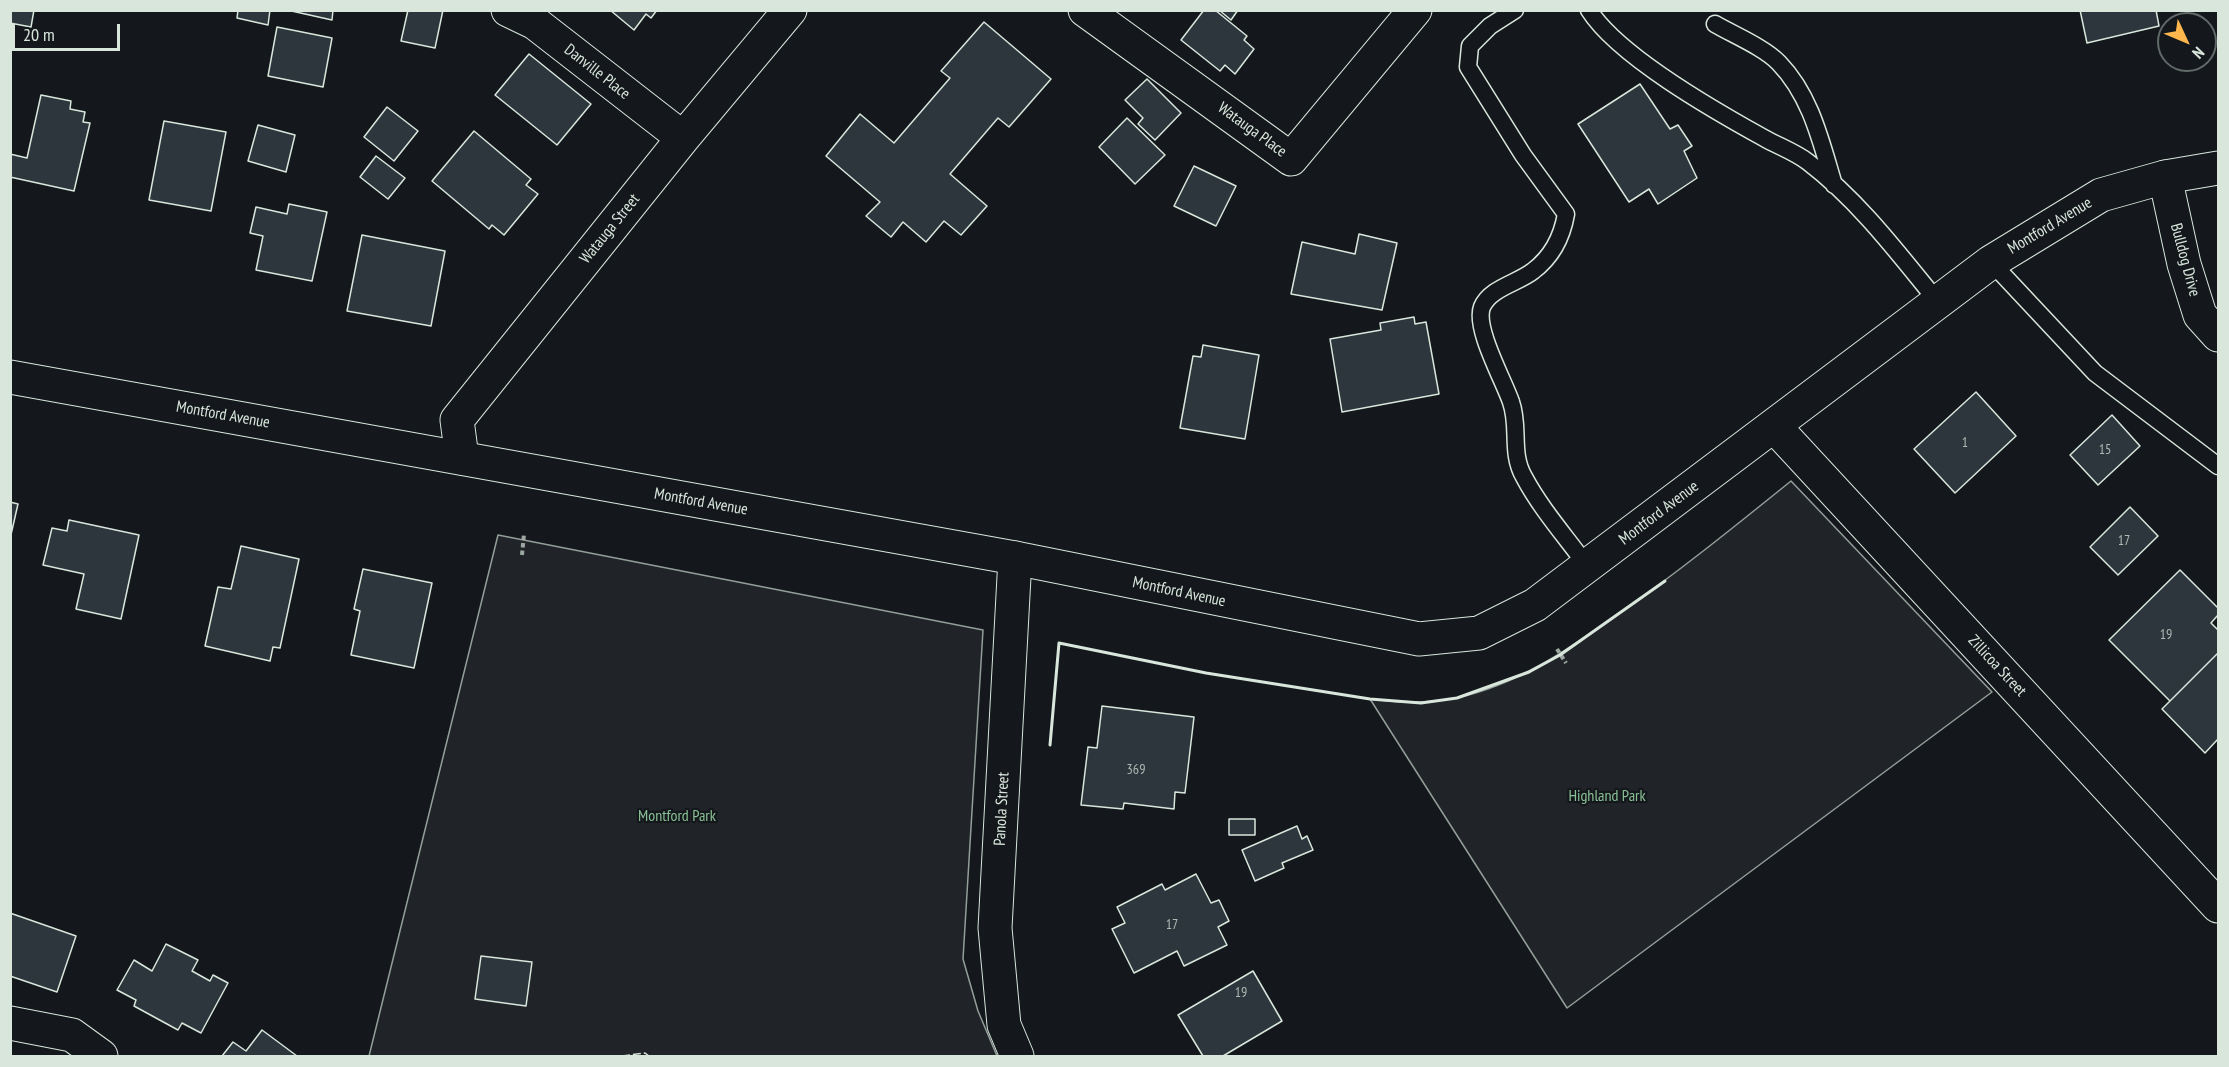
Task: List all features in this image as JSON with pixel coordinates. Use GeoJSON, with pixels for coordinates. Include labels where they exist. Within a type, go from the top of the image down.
{"type":"FeatureCollection","features":[{"type":"Feature","properties":{"kind":"street","name":"Danville Place"},"geometry":{"type":"LineString","coordinates":[[508,10],[535,23],[683,138]]}},
{"type":"Feature","properties":{"kind":"street","name":"Watauga Street"},"geometry":{"type":"LineString","coordinates":[[462,458],[457,420],[683,138],[790,10]]}},
{"type":"Feature","properties":{"kind":"street","name":"Watauga Place"},"geometry":{"type":"LineString","coordinates":[[1085,10],[1290,159],[1415,10]]}},
{"type":"Feature","properties":{"kind":"street","name":"Montford Avenue"},"geometry":{"type":"LineString","coordinates":[[10,377],[1016,558],[1419,639],[1479,633],[1534,605],[1775,427],[1991,262],[2101,195],[2165,177],[2218,168]]}},
{"type":"Feature","properties":{"kind":"street","name":"Bulldog Drive"},"geometry":{"type":"LineString","coordinates":[[2165,177],[2184,264],[2200,315],[2218,335]]}},
{"type":"Feature","properties":{"kind":"street","name":"Zillicoa Street"},"geometry":{"type":"LineString","coordinates":[[1775,427],[2218,906]]}},
{"type":"Feature","properties":{"kind":"street","name":"Panola Street"},"geometry":{"type":"LineString","coordinates":[[1016,558],[995,928],[1004,1025],[1017,1056]]}},
{"type":"Feature","properties":{"kind":"street"},"geometry":{"type":"LineString","coordinates":[[10,1023],[72,1035],[101,1056]]}},
{"type":"Feature","properties":{"kind":"lane"},"geometry":{"type":"LineString","coordinates":[[1515,10],[1490,26],[1470,46],[1468,67],[1523,155],[1566,214],[1561,239],[1534,271],[1489,297],[1481,309],[1484,335],[1512,404],[1516,424],[1514,450],[1523,476],[1587,566]]}},
{"type":"Feature","properties":{"kind":"lane"},"geometry":{"type":"LineString","coordinates":[[1589,10],[1600,29],[1654,71],[1762,137],[1807,161],[1869,218],[1938,302]]}},
{"type":"Feature","properties":{"kind":"lane"},"geometry":{"type":"LineString","coordinates":[[1716,24],[1778,61],[1802,92],[1818,130],[1834,186]]}},
{"type":"Feature","properties":{"kind":"lane"},"geometry":{"type":"LineString","coordinates":[[1991,262],[2095,373],[2218,466]]}},
{"type":"Feature","properties":{"kind":"path"},"geometry":{"type":"LineString","coordinates":[[522,555],[524,534]]}},
{"type":"Feature","properties":{"kind":"path"},"geometry":{"type":"LineString","coordinates":[[1557,649],[1566,663]]}},
{"type":"Feature","properties":{"kind":"green space","name":"Highland Park"},"geometry":{"type":"Polygon","coordinates":[[[1791,481],[1992,692],[1567,1008],[1370,699],[1413,702],[1456,698],[1500,684],[1541,665],[1639,599],[1791,481]]]}},
{"type":"Feature","properties":{"kind":"green space","name":"Montford Park"},"geometry":{"type":"Polygon","coordinates":[[[498,535],[983,630],[963,959],[978,1011],[997,1056],[369,1056],[498,535]]]}},
{"type":"Feature","properties":{"kind":"building"},"geometry":{"type":"Polygon","coordinates":[[[10,10],[34,10],[31,27],[10,23],[10,10]]]}},
{"type":"Feature","properties":{"kind":"building"},"geometry":{"type":"Polygon","coordinates":[[[238,10],[270,10],[268,25],[237,18],[238,10]]]}},
{"type":"Feature","properties":{"kind":"building"},"geometry":{"type":"Polygon","coordinates":[[[287,10],[333,10],[332,20],[287,10]]]}},
{"type":"Feature","properties":{"kind":"building"},"geometry":{"type":"Polygon","coordinates":[[[408,10],[443,10],[435,48],[401,41],[408,10]]]}},
{"type":"Feature","properties":{"kind":"building"},"geometry":{"type":"Polygon","coordinates":[[[610,10],[657,10],[651,18],[646,14],[634,30],[610,10]]]}},
{"type":"Feature","properties":{"kind":"building"},"geometry":{"type":"Polygon","coordinates":[[[1204,10],[1215,10],[1247,36],[1244,40],[1254,49],[1235,74],[1225,65],[1220,71],[1181,40],[1204,10]]]}},
{"type":"Feature","properties":{"kind":"building"},"geometry":{"type":"Polygon","coordinates":[[[1219,10],[1238,10],[1231,20],[1219,10]]]}},
{"type":"Feature","properties":{"kind":"building"},"geometry":{"type":"Polygon","coordinates":[[[2080,10],[2156,10],[2157,26],[2087,43],[2080,10]]]}},
{"type":"Feature","properties":{"kind":"building"},"geometry":{"type":"Polygon","coordinates":[[[984,22],[1051,79],[1009,127],[998,118],[950,174],[987,206],[961,235],[944,221],[926,242],[903,222],[891,237],[866,216],[880,202],[826,156],[860,114],[894,143],[950,78],[941,71],[984,22]]]}},
{"type":"Feature","properties":{"kind":"building"},"geometry":{"type":"Polygon","coordinates":[[[277,27],[332,38],[323,87],[268,76],[277,27]]]}},
{"type":"Feature","properties":{"kind":"building"},"geometry":{"type":"Polygon","coordinates":[[[529,54],[591,104],[557,145],[495,95],[529,54]]]}},
{"type":"Feature","properties":{"kind":"building"},"geometry":{"type":"Polygon","coordinates":[[[1147,79],[1181,113],[1155,140],[1138,124],[1143,118],[1125,100],[1147,79]]]}},
{"type":"Feature","properties":{"kind":"building"},"geometry":{"type":"Polygon","coordinates":[[[1640,84],[1670,129],[1678,125],[1692,146],[1684,151],[1697,178],[1658,204],[1649,189],[1629,202],[1578,124],[1640,84]]]}},
{"type":"Feature","properties":{"kind":"building"},"geometry":{"type":"Polygon","coordinates":[[[41,95],[71,101],[70,109],[85,112],[83,122],[90,123],[74,191],[10,177],[10,154],[27,158],[41,95]]]}},
{"type":"Feature","properties":{"kind":"building"},"geometry":{"type":"Polygon","coordinates":[[[387,107],[418,131],[394,161],[364,137],[387,107]]]}},
{"type":"Feature","properties":{"kind":"building"},"geometry":{"type":"Polygon","coordinates":[[[1127,118],[1165,155],[1135,184],[1099,147],[1127,118]]]}},
{"type":"Feature","properties":{"kind":"building"},"geometry":{"type":"Polygon","coordinates":[[[164,121],[226,132],[211,211],[149,200],[164,121]]]}},
{"type":"Feature","properties":{"kind":"building"},"geometry":{"type":"Polygon","coordinates":[[[258,125],[295,135],[286,172],[248,161],[258,125]]]}},
{"type":"Feature","properties":{"kind":"building"},"geometry":{"type":"Polygon","coordinates":[[[474,131],[531,179],[526,185],[538,194],[504,235],[492,225],[489,229],[432,181],[474,131]]]}},
{"type":"Feature","properties":{"kind":"building"},"geometry":{"type":"Polygon","coordinates":[[[376,156],[405,178],[388,199],[360,177],[376,156]]]}},
{"type":"Feature","properties":{"kind":"building"},"geometry":{"type":"Polygon","coordinates":[[[1194,166],[1236,186],[1216,226],[1174,206],[1194,166]]]}},
{"type":"Feature","properties":{"kind":"building"},"geometry":{"type":"Polygon","coordinates":[[[289,204],[327,212],[312,281],[256,270],[263,236],[250,233],[256,207],[287,214],[289,204]]]}},
{"type":"Feature","properties":{"kind":"building"},"geometry":{"type":"Polygon","coordinates":[[[1359,234],[1397,243],[1382,310],[1291,294],[1302,242],[1355,254],[1359,234]]]}},
{"type":"Feature","properties":{"kind":"building"},"geometry":{"type":"Polygon","coordinates":[[[362,235],[445,251],[431,326],[347,311],[362,235]]]}},
{"type":"Feature","properties":{"kind":"building"},"geometry":{"type":"Polygon","coordinates":[[[1414,317],[1415,324],[1426,322],[1439,394],[1342,412],[1330,339],[1381,330],[1380,323],[1414,317]]]}},
{"type":"Feature","properties":{"kind":"building"},"geometry":{"type":"Polygon","coordinates":[[[1203,345],[1259,355],[1245,439],[1180,428],[1193,356],[1201,357],[1203,345]]]}},
{"type":"Feature","properties":{"kind":"building"},"geometry":{"type":"Polygon","coordinates":[[[1976,392],[2016,436],[1955,493],[1914,449],[1976,392]]]}},
{"type":"Feature","properties":{"kind":"building"},"geometry":{"type":"Polygon","coordinates":[[[2112,415],[2140,446],[2098,485],[2070,455],[2112,415]]]}},
{"type":"Feature","properties":{"kind":"building"},"geometry":{"type":"Polygon","coordinates":[[[10,502],[18,504],[10,539],[10,502]]]}},
{"type":"Feature","properties":{"kind":"building"},"geometry":{"type":"Polygon","coordinates":[[[2130,507],[2158,536],[2118,575],[2090,547],[2130,507]]]}},
{"type":"Feature","properties":{"kind":"building"},"geometry":{"type":"Polygon","coordinates":[[[69,520],[139,535],[121,619],[76,609],[84,574],[43,565],[52,528],[67,531],[69,520]]]}},
{"type":"Feature","properties":{"kind":"building"},"geometry":{"type":"Polygon","coordinates":[[[241,546],[299,559],[280,648],[273,647],[270,661],[205,646],[218,587],[231,589],[241,546]]]}},
{"type":"Feature","properties":{"kind":"building"},"geometry":{"type":"Polygon","coordinates":[[[363,569],[432,583],[414,668],[351,655],[360,611],[354,609],[363,569]]]}},
{"type":"Feature","properties":{"kind":"building"},"geometry":{"type":"Polygon","coordinates":[[[2180,570],[2218,608],[2218,615],[2211,623],[2218,630],[2218,653],[2170,701],[2109,640],[2180,570]]]}},
{"type":"Feature","properties":{"kind":"building"},"geometry":{"type":"Polygon","coordinates":[[[2218,653],[2218,739],[2205,753],[2162,709],[2218,653]]]}},
{"type":"Feature","properties":{"kind":"building"},"geometry":{"type":"Polygon","coordinates":[[[1102,706],[1194,717],[1185,793],[1175,792],[1174,809],[1124,803],[1123,809],[1081,805],[1088,747],[1097,748],[1102,706]]]}},
{"type":"Feature","properties":{"kind":"building"},"geometry":{"type":"Polygon","coordinates":[[[1229,819],[1255,819],[1255,835],[1229,835],[1229,819]]]}},
{"type":"Feature","properties":{"kind":"building"},"geometry":{"type":"Polygon","coordinates":[[[1297,826],[1302,839],[1307,836],[1313,850],[1282,863],[1284,868],[1255,881],[1242,850],[1297,826]]]}},
{"type":"Feature","properties":{"kind":"building"},"geometry":{"type":"Polygon","coordinates":[[[1196,874],[1211,903],[1219,900],[1229,921],[1218,927],[1227,945],[1184,966],[1177,951],[1134,973],[1112,929],[1125,923],[1117,907],[1162,884],[1165,890],[1196,874]]]}},
{"type":"Feature","properties":{"kind":"building"},"geometry":{"type":"Polygon","coordinates":[[[10,913],[76,936],[57,992],[10,976],[10,913]]]}},
{"type":"Feature","properties":{"kind":"building"},"geometry":{"type":"Polygon","coordinates":[[[166,944],[198,960],[192,971],[210,981],[213,975],[228,983],[201,1033],[182,1023],[178,1030],[134,1006],[136,1000],[117,990],[134,960],[152,971],[166,944]]]}},
{"type":"Feature","properties":{"kind":"building"},"geometry":{"type":"Polygon","coordinates":[[[481,956],[532,962],[526,1006],[475,999],[481,956]]]}},
{"type":"Feature","properties":{"kind":"building"},"geometry":{"type":"Polygon","coordinates":[[[1253,971],[1282,1021],[1223,1056],[1203,1056],[1178,1015],[1253,971]]]}},
{"type":"Feature","properties":{"kind":"building"},"geometry":{"type":"Polygon","coordinates":[[[262,1030],[297,1056],[222,1056],[233,1042],[246,1051],[262,1030]]]}},
{"type":"Feature","properties":{"kind":"fence"},"geometry":{"type":"LineString","coordinates":[[622,1056],[645,1053],[649,1056]]}},
{"type":"Feature","properties":{"kind":"wall"},"geometry":{"type":"LineString","coordinates":[[1050,745],[1059,643],[1206,673],[1370,699],[1421,703],[1457,698],[1529,672],[1560,655],[1665,581]]}}]}
